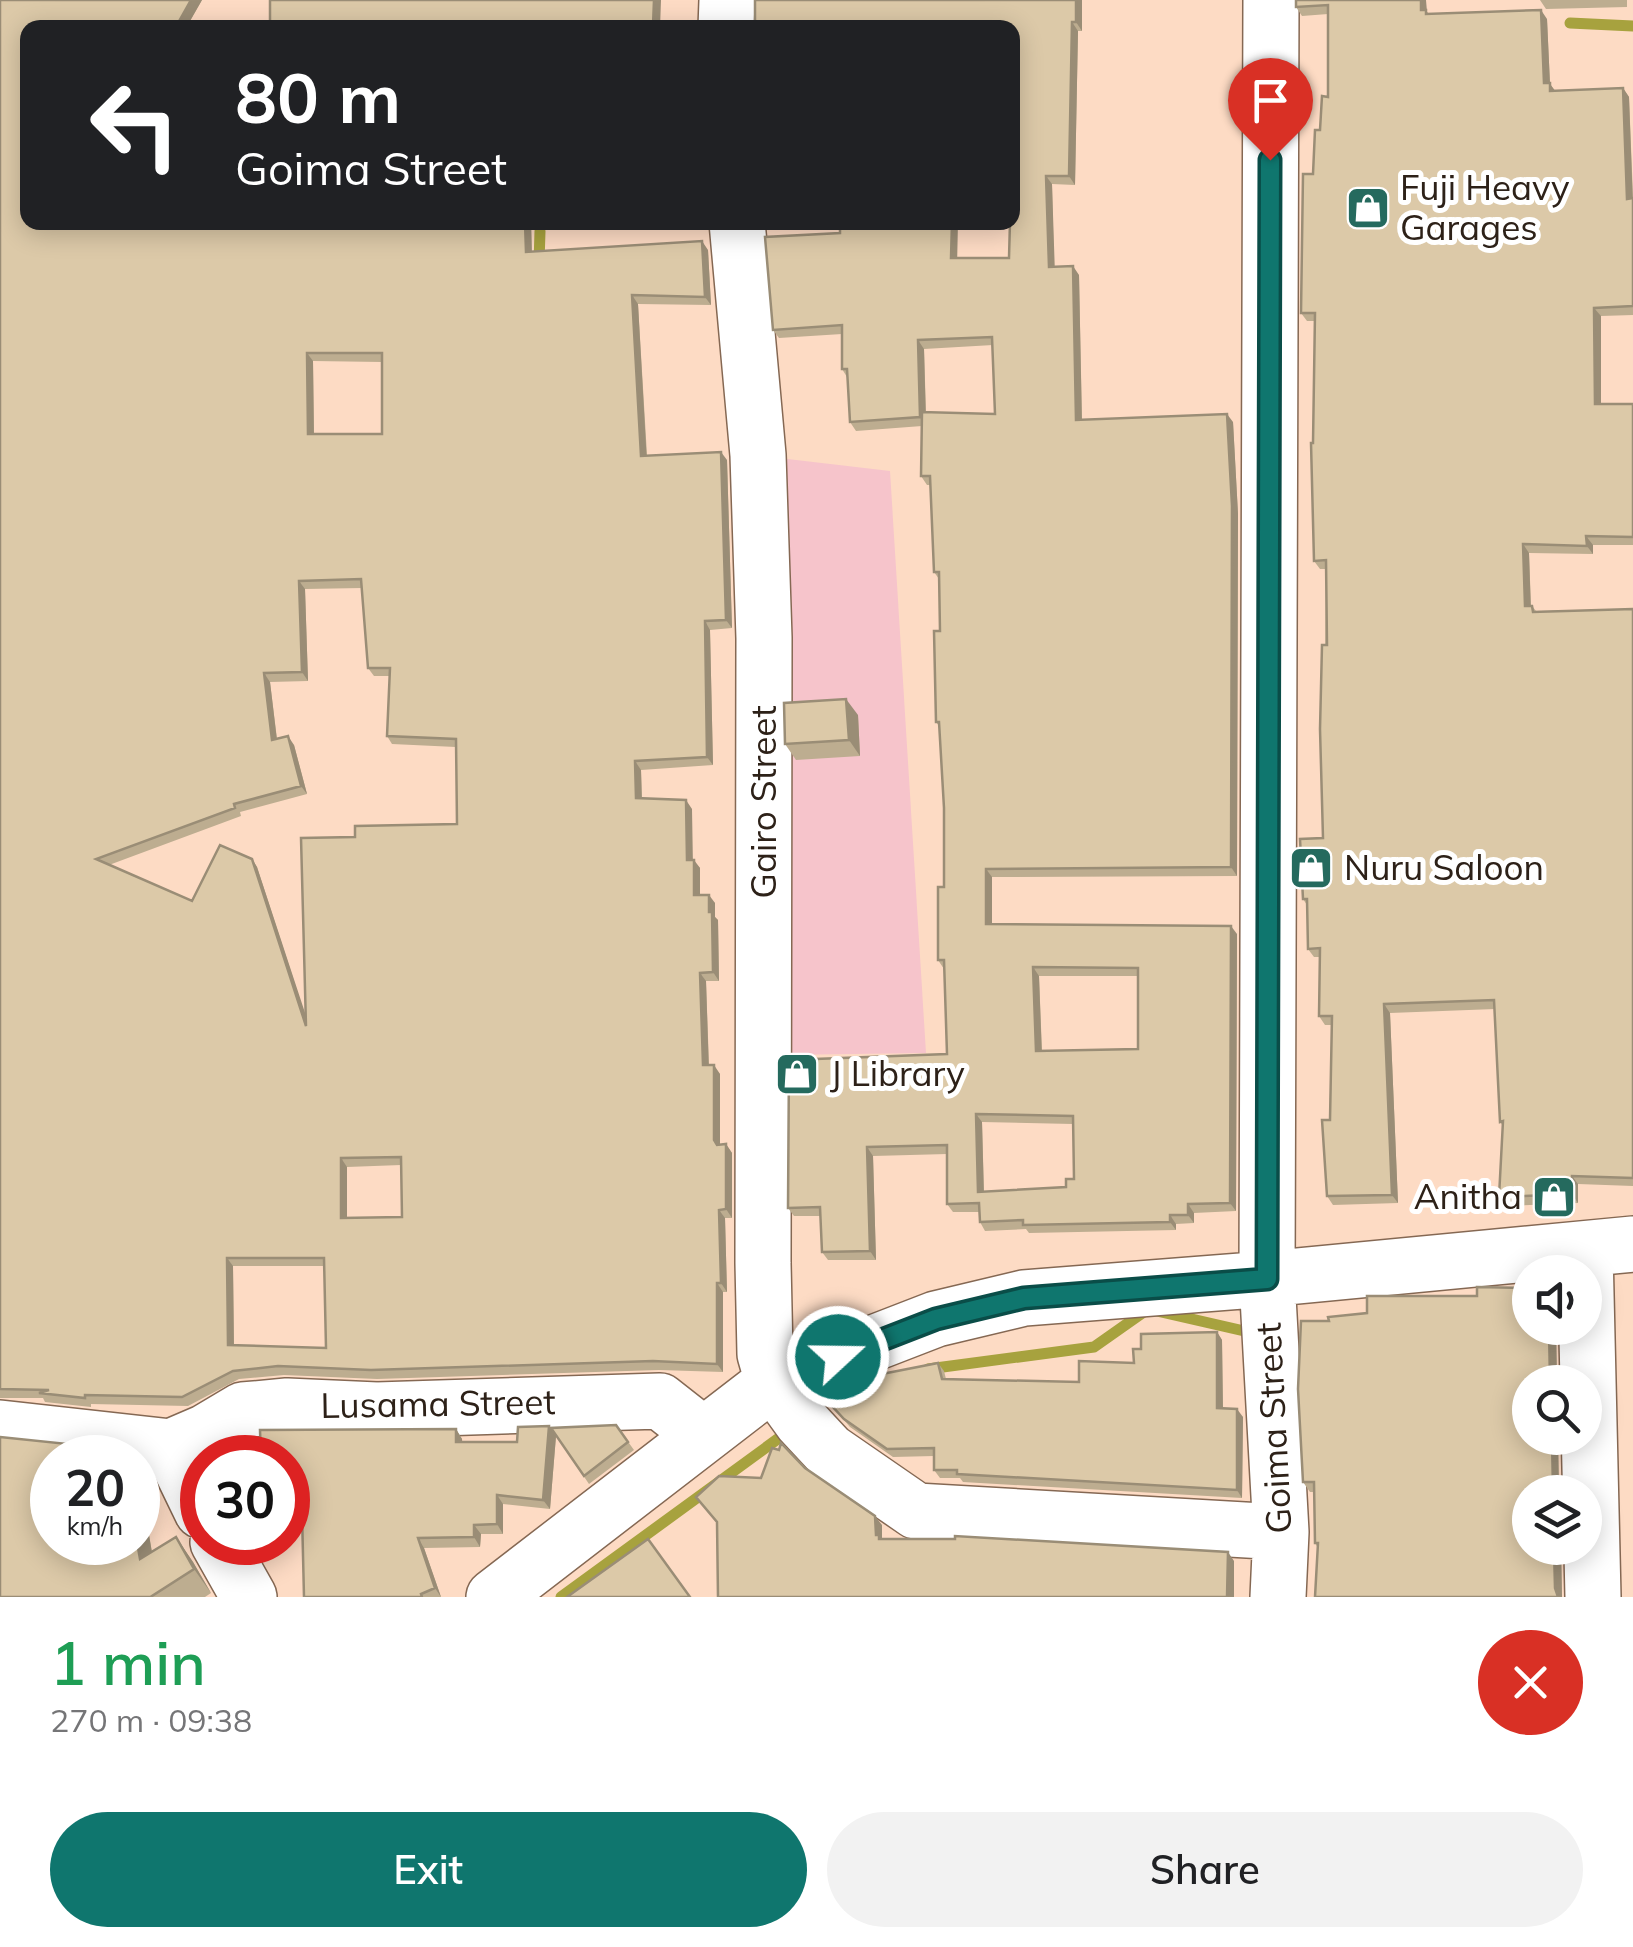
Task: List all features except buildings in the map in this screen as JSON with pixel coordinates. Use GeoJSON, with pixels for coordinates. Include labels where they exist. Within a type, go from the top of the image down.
{"type":"FeatureCollection","features":[{"type":"Feature","properties":{"kind":"street","name":"Goima Street"},"geometry":{"type":"LineString","coordinates":[[1271,0],[1267,1279],[1280,1532],[1278,1597]]}},
{"type":"Feature","properties":{"kind":"street","name":"Gairo Street"},"geometry":{"type":"LineString","coordinates":[[738,230],[758,455],[764,638],[763,1263],[765,1354],[774,1382]]}},
{"type":"Feature","properties":{"kind":"street"},"geometry":{"type":"LineString","coordinates":[[494,1597],[774,1382],[936,1319],[1024,1298],[1609,1248],[1592,1597]]}},
{"type":"Feature","properties":{"kind":"street"},"geometry":{"type":"LineString","coordinates":[[774,1382],[802,1422],[830,1451],[916,1511],[1280,1532]]}},
{"type":"Feature","properties":{"kind":"street","name":"Lusama Street"},"geometry":{"type":"LineString","coordinates":[[172,1447],[243,1410],[287,1406],[377,1410],[660,1401],[702,1434]]}},
{"type":"Feature","properties":{"kind":"street"},"geometry":{"type":"LineString","coordinates":[[0,1428],[172,1447],[180,1464]]}},
{"type":"Feature","properties":{"kind":"street"},"geometry":{"type":"LineString","coordinates":[[231,1565],[248,1597]]}},
{"type":"Feature","properties":{"kind":"shaded area"},"geometry":{"type":"Polygon","coordinates":[[[762,456],[890,471],[926,1053],[780,1055],[762,456]]]}},
{"type":"Feature","properties":{"kind":"waterway"},"geometry":{"type":"LineString","coordinates":[[1570,23],[1633,26]]}},
{"type":"Feature","properties":{"kind":"waterway"},"geometry":{"type":"LineString","coordinates":[[539,264],[540,231]]}},
{"type":"Feature","properties":{"kind":"waterway"},"geometry":{"type":"LineString","coordinates":[[928,1369],[1094,1347],[1148,1309],[1253,1333]]}},
{"type":"Feature","properties":{"kind":"waterway"},"geometry":{"type":"LineString","coordinates":[[810,1410],[824,1392],[842,1385]]}},
{"type":"Feature","properties":{"kind":"waterway"},"geometry":{"type":"LineString","coordinates":[[561,1597],[790,1430]]}},
{"type":"Feature","properties":{"kind":"place","name":"Fuji Heavy Garages"},"geometry":{"type":"Point","coordinates":[1368,208]}},
{"type":"Feature","properties":{"kind":"place","name":"Nuru Saloon"},"geometry":{"type":"Point","coordinates":[1311,868]}},
{"type":"Feature","properties":{"kind":"place","name":"J Library"},"geometry":{"type":"Point","coordinates":[797,1074]}},
{"type":"Feature","properties":{"kind":"place","name":"Anitha"},"geometry":{"type":"Point","coordinates":[1554,1197]}},
{"type":"Feature","properties":{"kind":"route"},"geometry":{"type":"LineString","coordinates":[[838,1357],[936,1319],[1024,1298],[1267,1279],[1270,160]]}}]}
